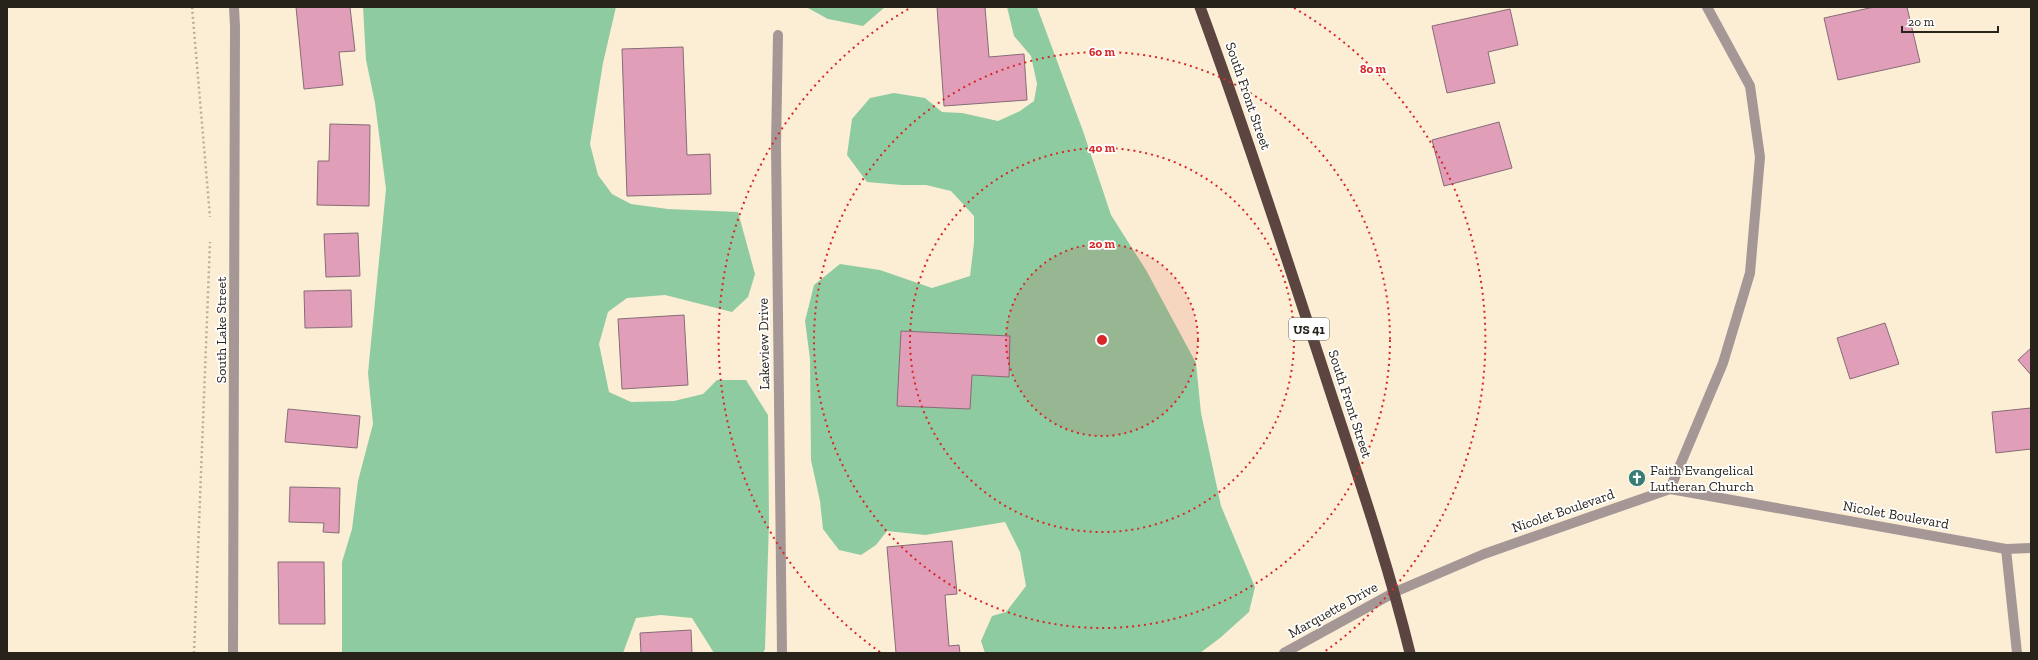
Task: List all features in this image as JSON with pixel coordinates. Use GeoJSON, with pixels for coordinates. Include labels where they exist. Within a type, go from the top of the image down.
{"type":"FeatureCollection","features":[{"type":"Feature","properties":{"kind":"highway","name":"South Front Street"},"geometry":{"type":"LineString","coordinates":[[1200,7],[1235,101],[1395,592],[1410,653]]}},
{"type":"Feature","properties":{"kind":"street","name":"South Lake Street"},"geometry":{"type":"LineString","coordinates":[[233,653],[234,7]]}},
{"type":"Feature","properties":{"kind":"street"},"geometry":{"type":"LineString","coordinates":[[1670,488],[1722,363],[1750,273],[1760,157],[1750,86],[1707,7]]}},
{"type":"Feature","properties":{"kind":"street","name":"Lakeview Drive"},"geometry":{"type":"LineString","coordinates":[[778,35],[776,146],[782,653]]}},
{"type":"Feature","properties":{"kind":"street","name":"Nicolet Boulevard"},"geometry":{"type":"LineString","coordinates":[[1395,592],[1484,554],[1670,488],[2006,548],[2031,548]]}},
{"type":"Feature","properties":{"kind":"street"},"geometry":{"type":"LineString","coordinates":[[2006,548],[2017,653]]}},
{"type":"Feature","properties":{"kind":"street","name":"Marquette Drive"},"geometry":{"type":"LineString","coordinates":[[1284,653],[1395,592]]}},
{"type":"Feature","properties":{"kind":"path"},"geometry":{"type":"LineString","coordinates":[[192,7],[211,223]]}},
{"type":"Feature","properties":{"kind":"path"},"geometry":{"type":"LineString","coordinates":[[194,653],[210,239]]}},
{"type":"Feature","properties":{"kind":"green space"},"geometry":{"type":"Polygon","coordinates":[[[363,7],[616,7],[603,63],[590,144],[598,175],[612,194],[631,204],[668,209],[738,212],[755,274],[748,297],[732,312],[665,295],[627,298],[608,312],[599,344],[609,392],[631,402],[674,401],[703,394],[717,380],[746,380],[768,415],[769,522],[765,649],[763,653],[714,653],[692,618],[661,615],[636,618],[623,653],[342,653],[342,562],[352,529],[358,481],[373,424],[368,373],[386,189],[375,103],[366,60],[363,7]]]}},
{"type":"Feature","properties":{"kind":"green space"},"geometry":{"type":"Polygon","coordinates":[[[806,7],[885,7],[863,26],[828,19],[806,7]]]}},
{"type":"Feature","properties":{"kind":"green space"},"geometry":{"type":"Polygon","coordinates":[[[1007,7],[1037,7],[1083,131],[1111,215],[1146,270],[1196,363],[1201,413],[1221,506],[1255,587],[1249,612],[1220,638],[1200,653],[985,653],[981,641],[992,616],[1006,612],[1026,586],[1020,552],[1005,522],[925,535],[887,531],[876,545],[861,555],[839,550],[823,529],[820,501],[811,460],[810,359],[805,321],[814,285],[840,264],[880,270],[932,288],[970,276],[974,243],[974,216],[951,191],[926,185],[901,185],[867,182],[847,155],[852,119],[870,98],[894,93],[925,98],[942,112],[962,113],[998,121],[1020,111],[1034,101],[1037,84],[1031,56],[1014,36],[1007,7]]]}},
{"type":"Feature","properties":{"kind":"building"},"geometry":{"type":"Polygon","coordinates":[[[296,7],[350,7],[355,51],[339,52],[343,85],[304,89],[296,7]]]}},
{"type":"Feature","properties":{"kind":"building"},"geometry":{"type":"Polygon","coordinates":[[[937,7],[985,7],[989,57],[1024,54],[1027,100],[944,106],[937,7]]]}},
{"type":"Feature","properties":{"kind":"building"},"geometry":{"type":"Polygon","coordinates":[[[1874,7],[1907,7],[1920,62],[1838,80],[1824,18],[1874,7]]]}},
{"type":"Feature","properties":{"kind":"building"},"geometry":{"type":"Polygon","coordinates":[[[1510,9],[1518,45],[1488,52],[1495,83],[1447,93],[1432,26],[1510,9]]]}},
{"type":"Feature","properties":{"kind":"building"},"geometry":{"type":"Polygon","coordinates":[[[683,47],[687,155],[710,154],[711,194],[627,196],[622,49],[683,47]]]}},
{"type":"Feature","properties":{"kind":"building"},"geometry":{"type":"Polygon","coordinates":[[[1499,122],[1512,168],[1444,186],[1432,140],[1499,122]]]}},
{"type":"Feature","properties":{"kind":"building"},"geometry":{"type":"Polygon","coordinates":[[[330,124],[370,125],[369,206],[317,205],[318,161],[329,161],[330,124]]]}},
{"type":"Feature","properties":{"kind":"building"},"geometry":{"type":"Polygon","coordinates":[[[358,233],[360,276],[326,277],[324,234],[358,233]]]}},
{"type":"Feature","properties":{"kind":"building"},"geometry":{"type":"Polygon","coordinates":[[[351,290],[352,327],[305,328],[304,291],[351,290]]]}},
{"type":"Feature","properties":{"kind":"building"},"geometry":{"type":"Polygon","coordinates":[[[684,315],[688,385],[622,389],[618,319],[684,315]]]}},
{"type":"Feature","properties":{"kind":"building"},"geometry":{"type":"Polygon","coordinates":[[[1885,323],[1899,364],[1850,379],[1837,338],[1885,323]]]}},
{"type":"Feature","properties":{"kind":"building"},"geometry":{"type":"Polygon","coordinates":[[[901,331],[1010,336],[1009,377],[972,375],[970,409],[897,406],[901,331]]]}},
{"type":"Feature","properties":{"kind":"building"},"geometry":{"type":"Polygon","coordinates":[[[2031,348],[2031,375],[2018,360],[2031,348]]]}},
{"type":"Feature","properties":{"kind":"building"},"geometry":{"type":"Polygon","coordinates":[[[2031,408],[2031,449],[1996,453],[1992,412],[2031,408]]]}},
{"type":"Feature","properties":{"kind":"building"},"geometry":{"type":"Polygon","coordinates":[[[288,409],[360,416],[357,448],[285,442],[288,409]]]}},
{"type":"Feature","properties":{"kind":"building"},"geometry":{"type":"Polygon","coordinates":[[[290,487],[340,488],[339,533],[323,532],[324,523],[289,522],[290,487]]]}},
{"type":"Feature","properties":{"kind":"building"},"geometry":{"type":"Polygon","coordinates":[[[952,541],[957,594],[945,595],[949,646],[959,645],[960,653],[896,653],[887,547],[952,541]]]}},
{"type":"Feature","properties":{"kind":"building"},"geometry":{"type":"Polygon","coordinates":[[[278,562],[324,562],[325,624],[279,624],[278,562]]]}},
{"type":"Feature","properties":{"kind":"building"},"geometry":{"type":"Polygon","coordinates":[[[691,630],[692,653],[641,653],[640,633],[691,630]]]}},
{"type":"Feature","properties":{"kind":"place","name":"Faith Evangelical Lutheran Church"},"geometry":{"type":"Point","coordinates":[1637,478]}}]}
